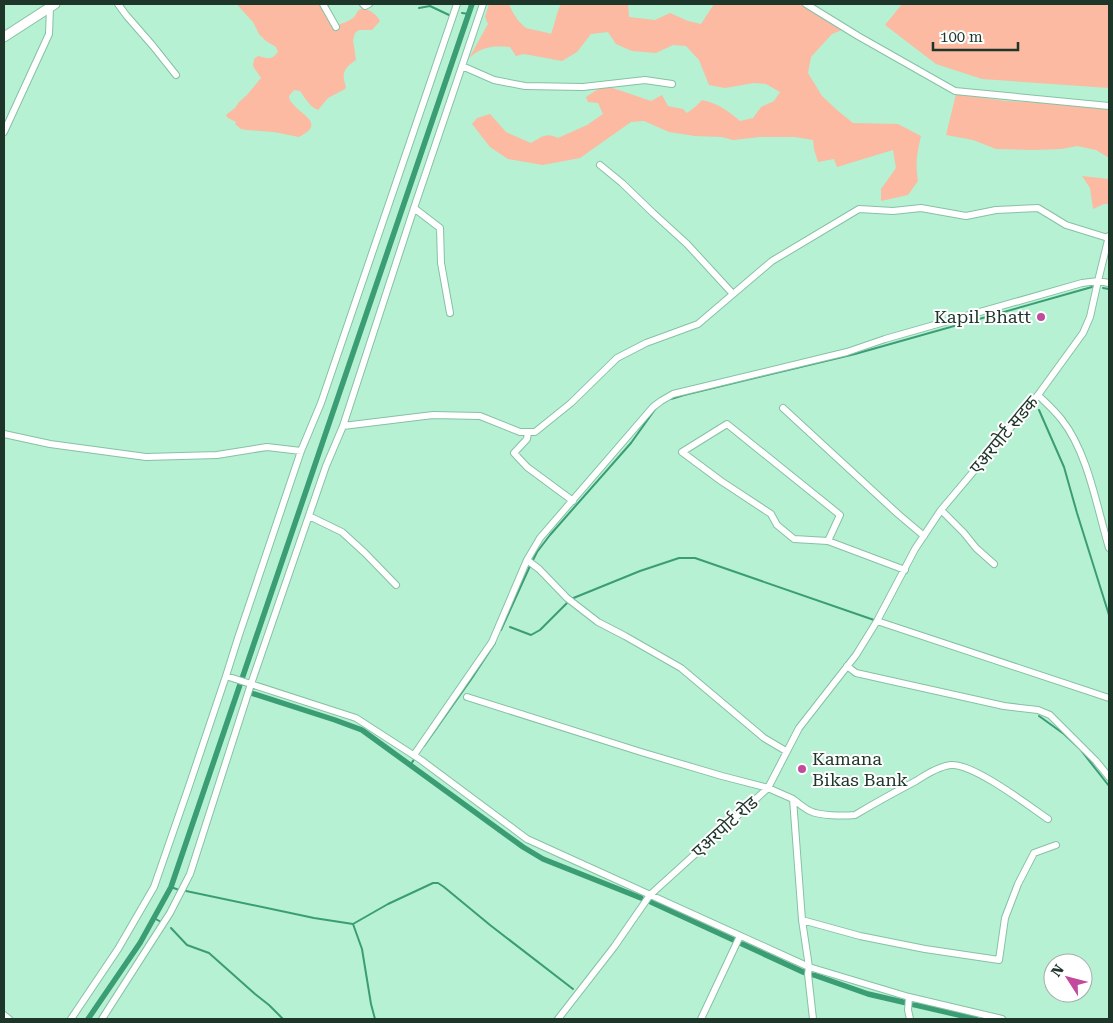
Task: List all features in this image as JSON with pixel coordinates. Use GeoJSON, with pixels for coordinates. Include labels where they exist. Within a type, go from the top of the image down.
{"type":"FeatureCollection","features":[{"type":"Feature","properties":{"kind":"highway"},"geometry":{"type":"LineString","coordinates":[[4,36],[52,5]]}},
{"type":"Feature","properties":{"kind":"street"},"geometry":{"type":"LineString","coordinates":[[118,4],[176,76]]}},
{"type":"Feature","properties":{"kind":"street"},"geometry":{"type":"LineString","coordinates":[[323,4],[336,27]]}},
{"type":"Feature","properties":{"kind":"street"},"geometry":{"type":"LineString","coordinates":[[363,4],[365,6],[369,4]]}},
{"type":"Feature","properties":{"kind":"street"},"geometry":{"type":"LineString","coordinates":[[70,1019],[118,949],[154,887],[229,677],[238,638],[301,450],[321,403],[457,4]]}},
{"type":"Feature","properties":{"kind":"street"},"geometry":{"type":"LineString","coordinates":[[102,1019],[170,913],[190,874],[251,684],[326,466],[343,426],[483,4]]}},
{"type":"Feature","properties":{"kind":"street"},"geometry":{"type":"LineString","coordinates":[[806,4],[955,91],[1109,106]]}},
{"type":"Feature","properties":{"kind":"street"},"geometry":{"type":"LineString","coordinates":[[4,132],[48,34],[52,5]]}},
{"type":"Feature","properties":{"kind":"street"},"geometry":{"type":"LineString","coordinates":[[462,66],[494,80],[525,86],[583,87],[645,80],[672,84]]}},
{"type":"Feature","properties":{"kind":"street"},"geometry":{"type":"LineString","coordinates":[[600,165],[687,244],[733,294]]}},
{"type":"Feature","properties":{"kind":"street"},"geometry":{"type":"LineString","coordinates":[[414,208],[440,228],[441,263],[450,313]]}},
{"type":"Feature","properties":{"kind":"street"},"geometry":{"type":"LineString","coordinates":[[343,426],[433,415],[480,416],[520,432],[535,432],[571,403],[617,358],[646,343],[698,324],[772,261],[859,209],[893,211],[921,208],[966,216],[996,210],[1038,208],[1066,225],[1109,237]]}},
{"type":"Feature","properties":{"kind":"street","name":"एअरपोर्ट सडक"},"geometry":{"type":"LineString","coordinates":[[876,622],[915,549],[941,510],[1038,395],[1083,333],[1090,317],[1109,237]]}},
{"type":"Feature","properties":{"kind":"street"},"geometry":{"type":"LineString","coordinates":[[417,757],[492,642],[527,560],[540,538],[653,407],[661,401],[673,394],[847,352],[1082,283],[1098,280],[1109,283]]}},
{"type":"Feature","properties":{"kind":"street"},"geometry":{"type":"LineString","coordinates":[[1038,395],[1062,420],[1075,442],[1085,464],[1109,548]]}},
{"type":"Feature","properties":{"kind":"street"},"geometry":{"type":"LineString","coordinates":[[783,408],[924,536]]}},
{"type":"Feature","properties":{"kind":"street"},"geometry":{"type":"LineString","coordinates":[[828,541],[840,515],[727,424],[682,452],[721,481],[771,514],[777,525],[794,539],[828,541],[904,570]]}},
{"type":"Feature","properties":{"kind":"street"},"geometry":{"type":"LineString","coordinates":[[528,432],[527,439],[514,453],[527,467],[572,501]]}},
{"type":"Feature","properties":{"kind":"street"},"geometry":{"type":"LineString","coordinates":[[4,434],[50,444],[146,457],[217,455],[267,448],[301,450]]}},
{"type":"Feature","properties":{"kind":"street"},"geometry":{"type":"LineString","coordinates":[[941,510],[976,548],[994,564]]}},
{"type":"Feature","properties":{"kind":"street"},"geometry":{"type":"LineString","coordinates":[[309,516],[342,532],[396,584]]}},
{"type":"Feature","properties":{"kind":"street"},"geometry":{"type":"LineString","coordinates":[[527,560],[539,569],[567,598],[598,622],[682,668],[764,738],[786,752]]}},
{"type":"Feature","properties":{"kind":"street"},"geometry":{"type":"LineString","coordinates":[[876,622],[1109,698]]}},
{"type":"Feature","properties":{"kind":"street","name":"एअरपोर्ट रोड"},"geometry":{"type":"LineString","coordinates":[[558,1019],[614,947],[650,895],[768,788],[799,728],[856,655],[876,622]]}},
{"type":"Feature","properties":{"kind":"street"},"geometry":{"type":"LineString","coordinates":[[847,666],[856,673],[1004,706],[1038,710],[1050,715],[1096,761],[1109,777]]}},
{"type":"Feature","properties":{"kind":"street"},"geometry":{"type":"LineString","coordinates":[[229,677],[356,718],[417,757],[527,839],[650,895],[739,940],[809,970],[909,999],[1002,1019]]}},
{"type":"Feature","properties":{"kind":"street"},"geometry":{"type":"LineString","coordinates":[[467,698],[650,755],[768,788],[793,798],[809,811],[818,814],[855,815],[936,770],[951,765],[962,767],[982,776],[1016,796],[1048,819]]}},
{"type":"Feature","properties":{"kind":"street"},"geometry":{"type":"LineString","coordinates":[[793,798],[802,920],[813,1019]]}},
{"type":"Feature","properties":{"kind":"street"},"geometry":{"type":"LineString","coordinates":[[802,920],[860,936],[925,950],[999,960],[1005,918],[1018,884],[1034,853],[1056,844]]}},
{"type":"Feature","properties":{"kind":"street"},"geometry":{"type":"LineString","coordinates":[[701,1019],[739,940]]}},
{"type":"Feature","properties":{"kind":"street"},"geometry":{"type":"LineString","coordinates":[[909,999],[908,1010],[910,1019]]}},
{"type":"Feature","properties":{"kind":"street"},"geometry":{"type":"LineString","coordinates":[[4,1015],[8,1019]]}},
{"type":"Feature","properties":{"kind":"shaded area"},"geometry":{"type":"Polygon","coordinates":[[[237,4],[329,4],[329,15],[332,12],[338,25],[354,17],[361,9],[367,9],[372,12],[380,21],[372,30],[359,30],[355,33],[353,40],[356,60],[345,71],[345,89],[328,98],[318,110],[310,105],[300,91],[294,90],[289,96],[291,102],[311,124],[311,128],[299,137],[274,132],[241,129],[235,124],[236,122],[226,116],[261,78],[253,66],[254,59],[258,56],[271,58],[278,52],[276,47],[259,34],[253,22],[237,4]]]}},
{"type":"Feature","properties":{"kind":"shaded area"},"geometry":{"type":"Polygon","coordinates":[[[489,4],[509,4],[520,23],[526,28],[551,34],[561,4],[628,4],[629,17],[655,20],[670,13],[688,21],[701,24],[714,4],[804,4],[842,30],[832,34],[811,57],[808,73],[822,96],[853,123],[898,124],[921,136],[917,158],[918,181],[908,195],[881,201],[881,189],[896,168],[893,150],[837,167],[834,159],[818,162],[813,140],[795,137],[760,137],[733,140],[722,137],[695,136],[669,132],[644,121],[631,122],[580,158],[543,165],[508,159],[490,147],[472,124],[477,118],[490,114],[506,132],[531,143],[547,135],[558,138],[587,125],[603,114],[598,103],[588,102],[586,97],[604,85],[651,101],[662,95],[668,106],[683,109],[687,113],[702,100],[713,103],[740,121],[753,118],[761,107],[774,101],[780,92],[766,84],[754,83],[725,88],[709,85],[699,60],[686,46],[673,45],[656,53],[632,51],[616,44],[608,32],[591,34],[577,52],[562,61],[524,54],[516,56],[510,47],[483,49],[469,58],[488,24],[485,17],[489,4]]]}},
{"type":"Feature","properties":{"kind":"shaded area"},"geometry":{"type":"Polygon","coordinates":[[[902,4],[1109,4],[1109,88],[982,79],[936,64],[885,25],[902,4]]]}},
{"type":"Feature","properties":{"kind":"shaded area"},"geometry":{"type":"Polygon","coordinates":[[[956,94],[1006,101],[1109,106],[1109,158],[1096,150],[1077,146],[1062,149],[996,149],[973,140],[946,135],[956,94]]]}},
{"type":"Feature","properties":{"kind":"shaded area"},"geometry":{"type":"Polygon","coordinates":[[[1082,176],[1109,179],[1109,204],[1093,209],[1090,188],[1082,176]]]}},
{"type":"Feature","properties":{"kind":"waterway"},"geometry":{"type":"LineString","coordinates":[[88,1019],[140,943],[171,887],[472,4]]}},
{"type":"Feature","properties":{"kind":"waterway"},"geometry":{"type":"LineString","coordinates":[[419,8],[430,6],[449,15]]}},
{"type":"Feature","properties":{"kind":"waterway"},"geometry":{"type":"LineString","coordinates":[[462,13],[469,14]]}},
{"type":"Feature","properties":{"kind":"waterway"},"geometry":{"type":"LineString","coordinates":[[671,399],[855,354],[1092,287]]}},
{"type":"Feature","properties":{"kind":"waterway"},"geometry":{"type":"LineString","coordinates":[[1103,288],[1109,289]]}},
{"type":"Feature","properties":{"kind":"waterway"},"geometry":{"type":"LineString","coordinates":[[532,562],[550,535],[631,443],[656,408]]}},
{"type":"Feature","properties":{"kind":"waterway"},"geometry":{"type":"LineString","coordinates":[[1039,410],[1064,467],[1109,615]]}},
{"type":"Feature","properties":{"kind":"waterway"},"geometry":{"type":"LineString","coordinates":[[571,599],[640,571],[679,558],[695,558],[874,620]]}},
{"type":"Feature","properties":{"kind":"waterway"},"geometry":{"type":"LineString","coordinates":[[501,630],[530,566]]}},
{"type":"Feature","properties":{"kind":"waterway"},"geometry":{"type":"LineString","coordinates":[[510,627],[531,635],[540,630],[568,602]]}},
{"type":"Feature","properties":{"kind":"waterway"},"geometry":{"type":"LineString","coordinates":[[424,746],[495,643]]}},
{"type":"Feature","properties":{"kind":"waterway"},"geometry":{"type":"LineString","coordinates":[[251,693],[362,730],[523,847],[543,859],[641,898]]}},
{"type":"Feature","properties":{"kind":"waterway"},"geometry":{"type":"LineString","coordinates":[[1039,716],[1064,734],[1080,749],[1109,786]]}},
{"type":"Feature","properties":{"kind":"waterway"},"geometry":{"type":"LineString","coordinates":[[411,764],[415,758]]}},
{"type":"Feature","properties":{"kind":"waterway"},"geometry":{"type":"LineString","coordinates":[[353,924],[388,904],[433,883],[438,883],[573,989]]}},
{"type":"Feature","properties":{"kind":"waterway"},"geometry":{"type":"LineString","coordinates":[[171,887],[179,890]]}},
{"type":"Feature","properties":{"kind":"waterway"},"geometry":{"type":"LineString","coordinates":[[186,891],[314,918],[353,924],[362,949],[375,1019]]}},
{"type":"Feature","properties":{"kind":"waterway"},"geometry":{"type":"LineString","coordinates":[[651,902],[803,972],[868,994],[976,1019]]}},
{"type":"Feature","properties":{"kind":"waterway"},"geometry":{"type":"LineString","coordinates":[[154,918],[161,922]]}},
{"type":"Feature","properties":{"kind":"waterway"},"geometry":{"type":"LineString","coordinates":[[171,928],[187,945],[209,953],[283,1019]]}},
{"type":"Feature","properties":{"kind":"place","name":"Kapil Bhatt"},"geometry":{"type":"Point","coordinates":[1041,317]}},
{"type":"Feature","properties":{"kind":"place","name":"Kamana Bikas Bank"},"geometry":{"type":"Point","coordinates":[802,769]}}]}
